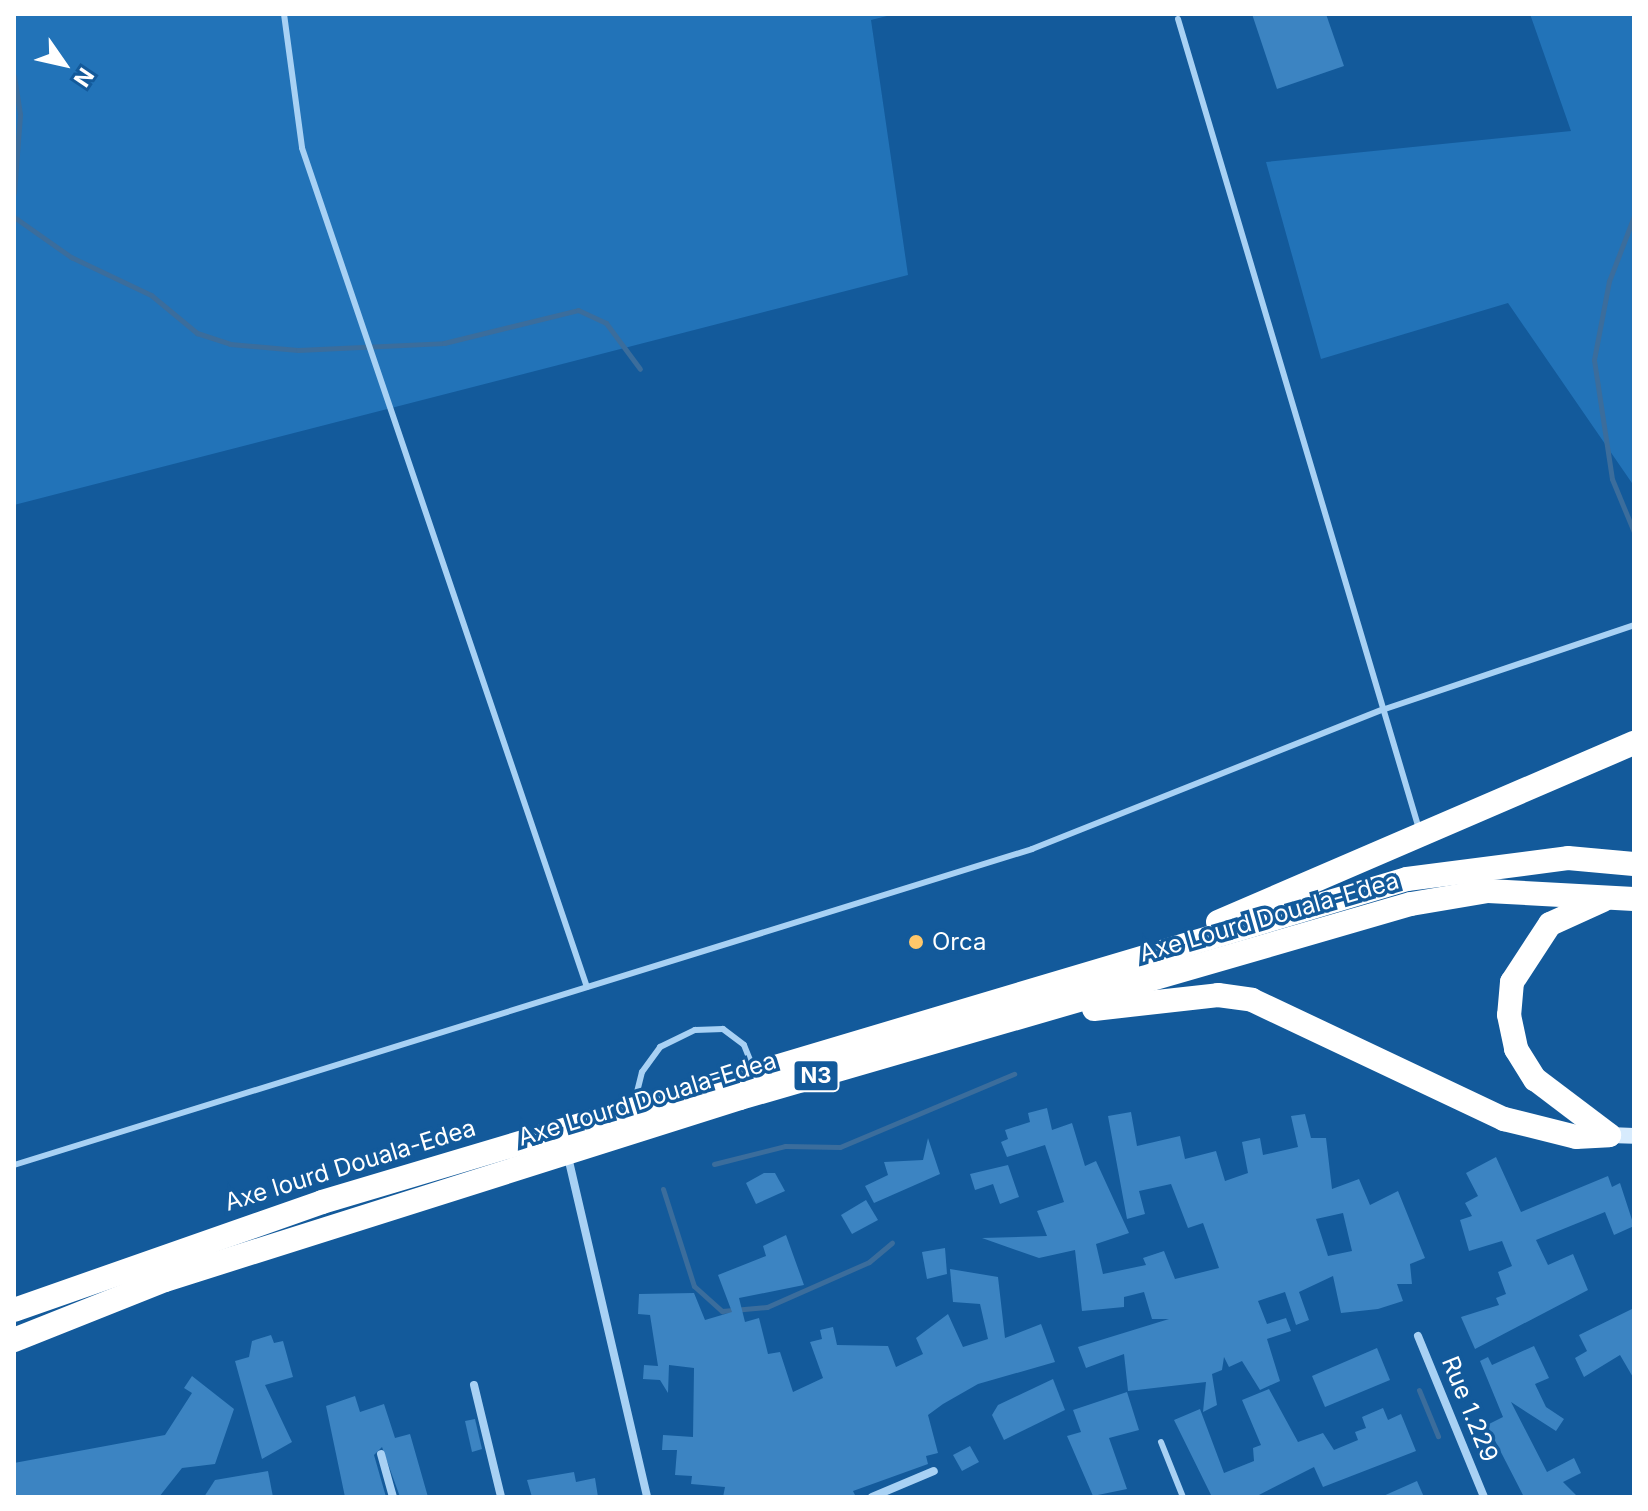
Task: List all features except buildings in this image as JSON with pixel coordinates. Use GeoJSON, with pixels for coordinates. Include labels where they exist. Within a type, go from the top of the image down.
{"type":"FeatureCollection","features":[{"type":"Feature","properties":{"kind":"highway"},"geometry":{"type":"LineString","coordinates":[[1156,952],[1420,832],[1634,743]]}},
{"type":"Feature","properties":{"kind":"highway","name":"Axe lourd Douala-Edea"},"geometry":{"type":"LineString","coordinates":[[14,1310],[322,1202],[1156,952],[1468,867],[1568,858],[1634,864]]}},
{"type":"Feature","properties":{"kind":"highway","name":"Axe Lourd Douala-Edea"},"geometry":{"type":"LineString","coordinates":[[14,1340],[165,1280],[567,1153],[1008,1020],[1411,904],[1503,891],[1634,900]]}},
{"type":"Feature","properties":{"kind":"highway"},"geometry":{"type":"LineString","coordinates":[[1609,1135],[1535,1079],[1516,1049],[1509,1015],[1512,982],[1550,924],[1593,900],[1634,900]]}},
{"type":"Feature","properties":{"kind":"highway"},"geometry":{"type":"LineString","coordinates":[[1008,1020],[1171,998],[1252,1000],[1504,1119],[1576,1137],[1609,1135]]}},
{"type":"Feature","properties":{"kind":"main road"},"geometry":{"type":"LineString","coordinates":[[1609,1135],[1634,1136]]}},
{"type":"Feature","properties":{"kind":"street"},"geometry":{"type":"LineString","coordinates":[[567,1153],[647,1497]]}},
{"type":"Feature","properties":{"kind":"street","name":"Rue 1.229"},"geometry":{"type":"LineString","coordinates":[[1418,1336],[1484,1497]]}},
{"type":"Feature","properties":{"kind":"street"},"geometry":{"type":"LineString","coordinates":[[474,1385],[501,1497]]}},
{"type":"Feature","properties":{"kind":"street"},"geometry":{"type":"LineString","coordinates":[[381,1454],[393,1497]]}},
{"type":"Feature","properties":{"kind":"street"},"geometry":{"type":"LineString","coordinates":[[872,1497],[934,1471]]}},
{"type":"Feature","properties":{"kind":"lane"},"geometry":{"type":"LineString","coordinates":[[284,14],[302,148],[369,362],[587,987]]}},
{"type":"Feature","properties":{"kind":"lane"},"geometry":{"type":"LineString","coordinates":[[1178,19],[1420,832]]}},
{"type":"Feature","properties":{"kind":"lane"},"geometry":{"type":"LineString","coordinates":[[14,1165],[1032,849],[1382,710],[1634,625]]}},
{"type":"Feature","properties":{"kind":"lane"},"geometry":{"type":"LineString","coordinates":[[633,1109],[642,1072],[660,1047],[695,1030],[723,1029],[744,1045],[754,1070]]}},
{"type":"Feature","properties":{"kind":"lane"},"geometry":{"type":"LineString","coordinates":[[1161,1442],[1183,1497]]}},
{"type":"Feature","properties":{"kind":"shaded area"},"geometry":{"type":"Polygon","coordinates":[[[14,14],[895,14],[871,20],[908,275],[14,505],[14,14]]]}},
{"type":"Feature","properties":{"kind":"shaded area"},"geometry":{"type":"Polygon","coordinates":[[[1530,14],[1634,14],[1634,486],[1508,303],[1321,359],[1266,162],[1571,131],[1530,14]]]}},
{"type":"Feature","properties":{"kind":"waterway"},"geometry":{"type":"LineString","coordinates":[[14,76],[20,115],[14,193]]}},
{"type":"Feature","properties":{"kind":"waterway"},"geometry":{"type":"LineString","coordinates":[[1634,216],[1609,281],[1594,360],[1612,479],[1634,532]]}},
{"type":"Feature","properties":{"kind":"waterway"},"geometry":{"type":"LineString","coordinates":[[14,217],[71,257],[151,295],[197,333],[230,344],[298,350],[444,343],[578,310],[606,323],[640,369]]}},
{"type":"Feature","properties":{"kind":"waterway"},"geometry":{"type":"LineString","coordinates":[[714,1164],[785,1146],[840,1147],[1014,1074]]}},
{"type":"Feature","properties":{"kind":"waterway"},"geometry":{"type":"LineString","coordinates":[[663,1189],[694,1286],[722,1311],[767,1307],[869,1262],[892,1243]]}},
{"type":"Feature","properties":{"kind":"waterway"},"geometry":{"type":"LineString","coordinates":[[1419,1390],[1438,1436]]}},
{"type":"Feature","properties":{"kind":"place","name":"Orca"},"geometry":{"type":"Point","coordinates":[916,942]}}]}
